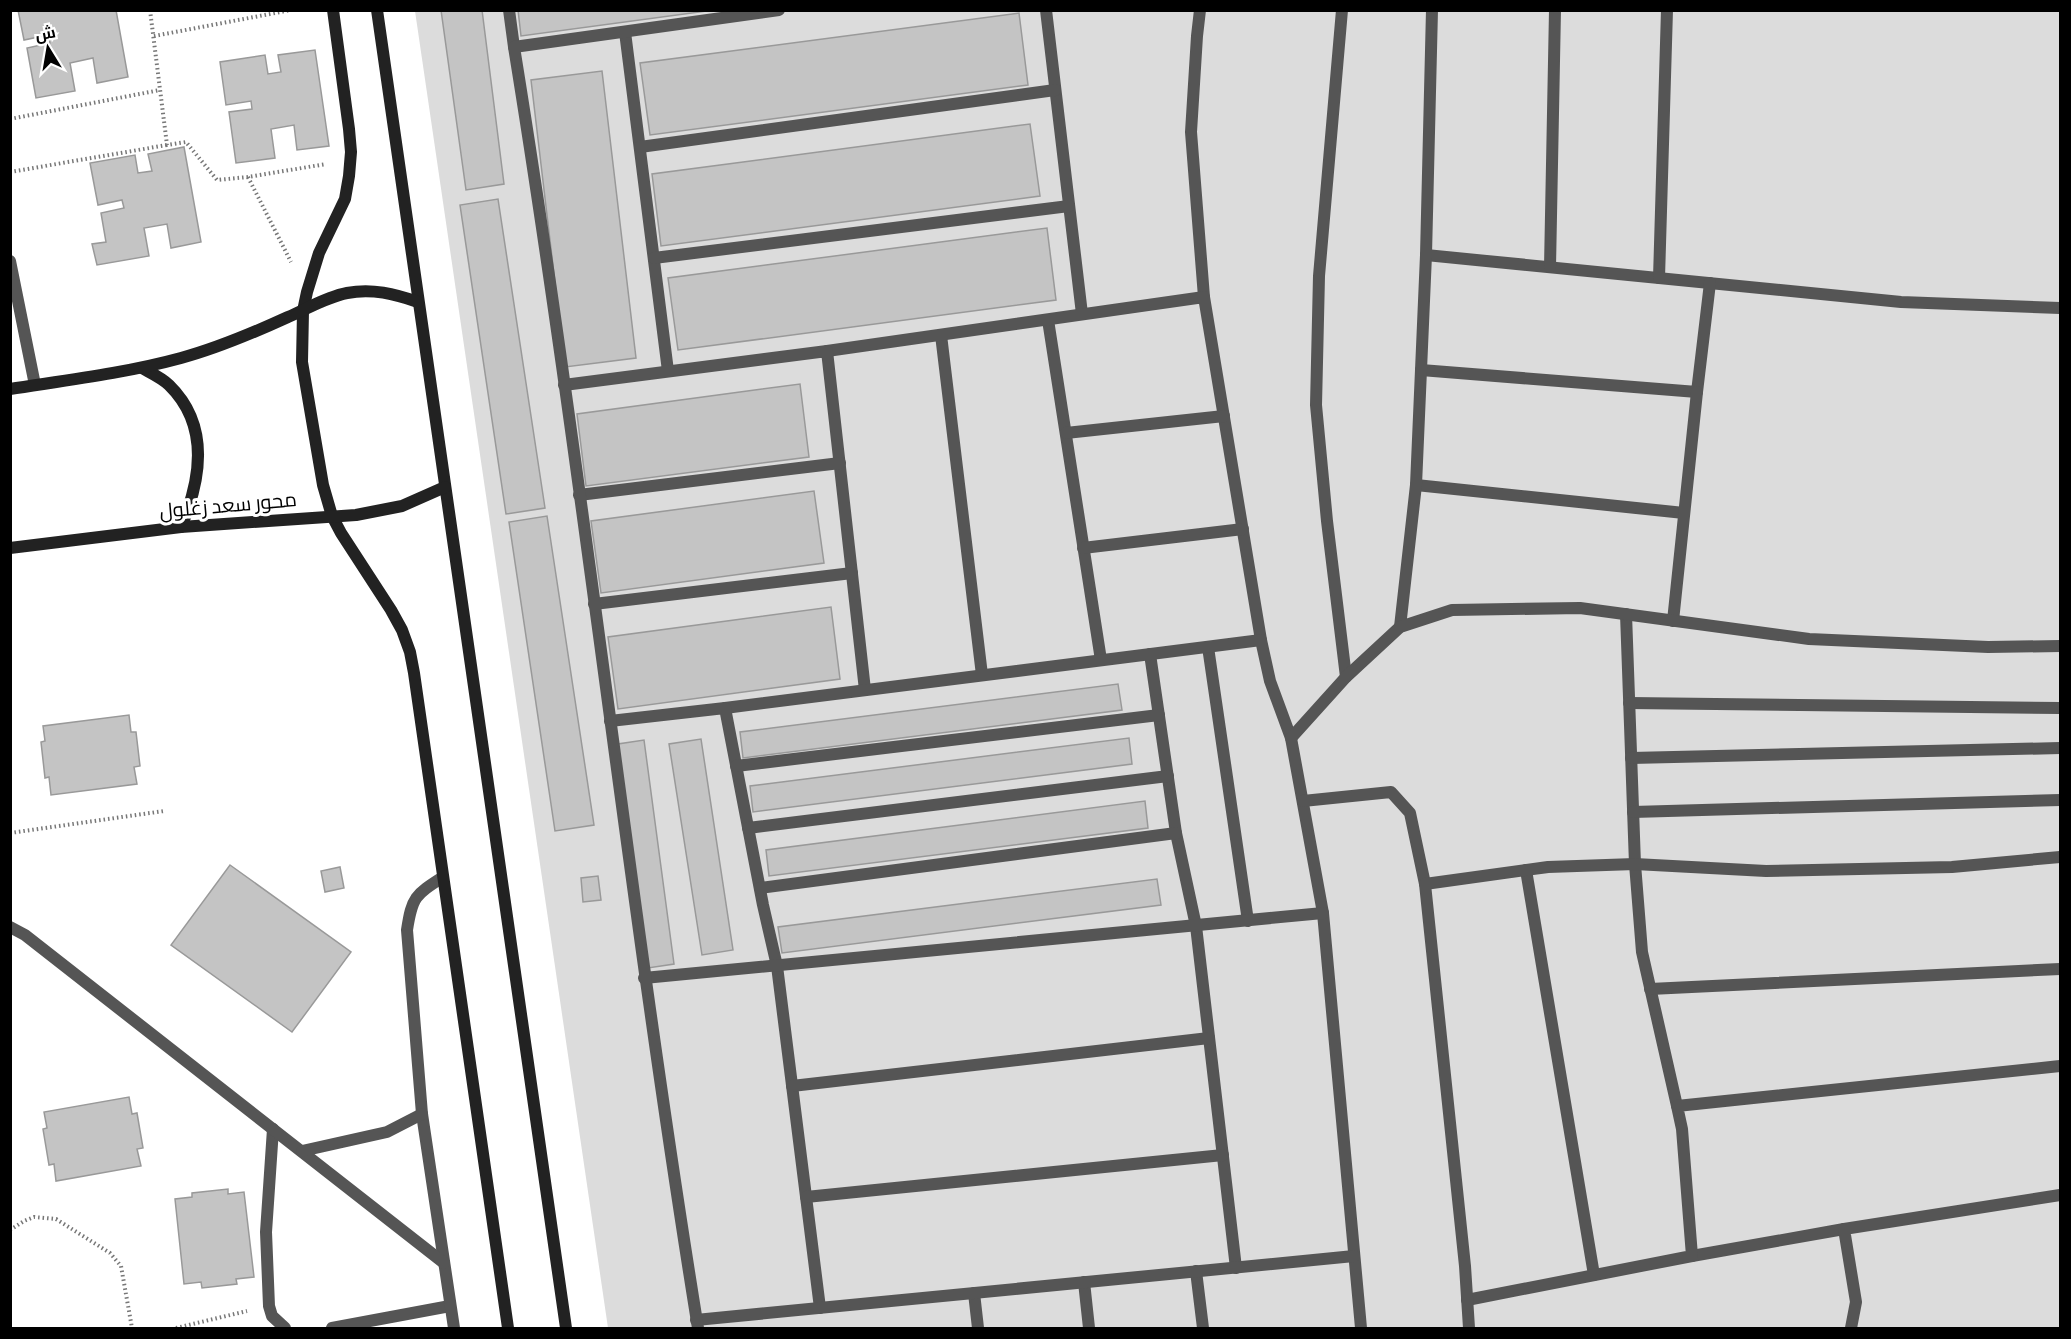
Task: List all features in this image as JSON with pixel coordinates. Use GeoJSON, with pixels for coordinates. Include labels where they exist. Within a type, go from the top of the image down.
{"type":"FeatureCollection","features":[{"type":"Feature","properties":{"kind":"main road"},"geometry":{"type":"LineString","coordinates":[[333,10],[349,129],[350,160],[345,199],[319,253],[307,292],[303,311],[302,362],[323,485],[332,516],[392,610],[410,651],[508,1329]]}},
{"type":"Feature","properties":{"kind":"main road"},"geometry":{"type":"LineString","coordinates":[[377,10],[566,1329]]}},
{"type":"Feature","properties":{"kind":"main road"},"geometry":{"type":"LineString","coordinates":[[10,389],[142,368],[224,344],[324,300],[356,292],[396,294],[418,302]]}},
{"type":"Feature","properties":{"kind":"main road"},"geometry":{"type":"LineString","coordinates":[[142,368],[169,385],[188,411],[198,440],[198,472],[192,501],[181,527]]}},
{"type":"Feature","properties":{"kind":"main road","name":"محور سعد زغلول"},"geometry":{"type":"LineString","coordinates":[[10,548],[181,527],[356,515],[402,506],[445,487]]}},
{"type":"Feature","properties":{"kind":"street"},"geometry":{"type":"LineString","coordinates":[[509,10],[564,384],[644,978],[697,1324],[820,1308],[1354,1256]]}},
{"type":"Feature","properties":{"kind":"street"},"geometry":{"type":"LineString","coordinates":[[1046,10],[1082,314]]}},
{"type":"Feature","properties":{"kind":"street"},"geometry":{"type":"LineString","coordinates":[[1200,10],[1191,132],[1204,297],[1261,640],[1270,681],[1291,738],[1323,914],[1361,1329]]}},
{"type":"Feature","properties":{"kind":"street"},"geometry":{"type":"LineString","coordinates":[[1342,10],[1319,276],[1316,405],[1346,677]]}},
{"type":"Feature","properties":{"kind":"street"},"geometry":{"type":"LineString","coordinates":[[1400,627],[1416,485],[1426,255],[1432,10]]}},
{"type":"Feature","properties":{"kind":"street"},"geometry":{"type":"LineString","coordinates":[[1550,267],[1555,10]]}},
{"type":"Feature","properties":{"kind":"street"},"geometry":{"type":"LineString","coordinates":[[1659,278],[1666,10]]}},
{"type":"Feature","properties":{"kind":"street"},"geometry":{"type":"LineString","coordinates":[[514,47],[779,11]]}},
{"type":"Feature","properties":{"kind":"street"},"geometry":{"type":"LineString","coordinates":[[625,32],[668,371]]}},
{"type":"Feature","properties":{"kind":"street"},"geometry":{"type":"LineString","coordinates":[[639,147],[1055,90]]}},
{"type":"Feature","properties":{"kind":"street"},"geometry":{"type":"LineString","coordinates":[[654,258],[1069,206]]}},
{"type":"Feature","properties":{"kind":"street"},"geometry":{"type":"LineString","coordinates":[[1426,255],[1901,302],[2061,308]]}},
{"type":"Feature","properties":{"kind":"street"},"geometry":{"type":"LineString","coordinates":[[10,261],[35,385]]}},
{"type":"Feature","properties":{"kind":"street"},"geometry":{"type":"LineString","coordinates":[[1673,621],[1710,283]]}},
{"type":"Feature","properties":{"kind":"street"},"geometry":{"type":"LineString","coordinates":[[564,384],[827,351],[1204,297]]}},
{"type":"Feature","properties":{"kind":"street"},"geometry":{"type":"LineString","coordinates":[[1048,320],[1101,660]]}},
{"type":"Feature","properties":{"kind":"street"},"geometry":{"type":"LineString","coordinates":[[941,335],[982,675]]}},
{"type":"Feature","properties":{"kind":"street"},"geometry":{"type":"LineString","coordinates":[[827,351],[865,690]]}},
{"type":"Feature","properties":{"kind":"street"},"geometry":{"type":"LineString","coordinates":[[1421,370],[1697,392]]}},
{"type":"Feature","properties":{"kind":"street"},"geometry":{"type":"LineString","coordinates":[[1065,433],[1224,416]]}},
{"type":"Feature","properties":{"kind":"street"},"geometry":{"type":"LineString","coordinates":[[579,495],[840,464]]}},
{"type":"Feature","properties":{"kind":"street"},"geometry":{"type":"LineString","coordinates":[[1416,485],[1684,513]]}},
{"type":"Feature","properties":{"kind":"street"},"geometry":{"type":"LineString","coordinates":[[1083,548],[1243,530]]}},
{"type":"Feature","properties":{"kind":"street"},"geometry":{"type":"LineString","coordinates":[[594,604],[852,573]]}},
{"type":"Feature","properties":{"kind":"street"},"geometry":{"type":"LineString","coordinates":[[1291,738],[1346,677],[1400,627],[1452,610],[1580,608],[1809,639],[1988,647],[2061,646]]}},
{"type":"Feature","properties":{"kind":"street"},"geometry":{"type":"LineString","coordinates":[[1626,615],[1635,864],[1642,952],[1682,1130],[1692,1256]]}},
{"type":"Feature","properties":{"kind":"street"},"geometry":{"type":"LineString","coordinates":[[610,721],[1261,640]]}},
{"type":"Feature","properties":{"kind":"street"},"geometry":{"type":"LineString","coordinates":[[1208,647],[1248,921]]}},
{"type":"Feature","properties":{"kind":"street"},"geometry":{"type":"LineString","coordinates":[[1150,654],[1176,833],[1196,926],[1236,1268]]}},
{"type":"Feature","properties":{"kind":"street"},"geometry":{"type":"LineString","coordinates":[[1629,703],[2061,708]]}},
{"type":"Feature","properties":{"kind":"street"},"geometry":{"type":"LineString","coordinates":[[724,708],[777,966],[820,1308]]}},
{"type":"Feature","properties":{"kind":"street"},"geometry":{"type":"LineString","coordinates":[[736,766],[1159,715]]}},
{"type":"Feature","properties":{"kind":"street"},"geometry":{"type":"LineString","coordinates":[[1631,758],[2061,748]]}},
{"type":"Feature","properties":{"kind":"street"},"geometry":{"type":"LineString","coordinates":[[748,828],[1168,776]]}},
{"type":"Feature","properties":{"kind":"street"},"geometry":{"type":"LineString","coordinates":[[1303,801],[1391,792],[1410,813],[1425,884],[1465,1266],[1468,1329]]}},
{"type":"Feature","properties":{"kind":"street"},"geometry":{"type":"LineString","coordinates":[[1633,812],[2061,800]]}},
{"type":"Feature","properties":{"kind":"street"},"geometry":{"type":"LineString","coordinates":[[760,888],[1176,833]]}},
{"type":"Feature","properties":{"kind":"street"},"geometry":{"type":"LineString","coordinates":[[1425,884],[1548,867],[1635,864],[1766,871],[1952,867],[2061,857]]}},
{"type":"Feature","properties":{"kind":"street"},"geometry":{"type":"LineString","coordinates":[[1526,870],[1594,1275]]}},
{"type":"Feature","properties":{"kind":"street"},"geometry":{"type":"LineString","coordinates":[[443,877],[420,891],[411,906],[407,930],[422,1114],[454,1329]]}},
{"type":"Feature","properties":{"kind":"street"},"geometry":{"type":"LineString","coordinates":[[644,978],[1323,914]]}},
{"type":"Feature","properties":{"kind":"street"},"geometry":{"type":"LineString","coordinates":[[10,927],[25,935],[444,1263]]}},
{"type":"Feature","properties":{"kind":"street"},"geometry":{"type":"LineString","coordinates":[[1650,989],[2061,969]]}},
{"type":"Feature","properties":{"kind":"street"},"geometry":{"type":"LineString","coordinates":[[792,1086],[1209,1038]]}},
{"type":"Feature","properties":{"kind":"street"},"geometry":{"type":"LineString","coordinates":[[1677,1106],[2061,1066]]}},
{"type":"Feature","properties":{"kind":"street"},"geometry":{"type":"LineString","coordinates":[[302,1151],[387,1132],[422,1114]]}},
{"type":"Feature","properties":{"kind":"street"},"geometry":{"type":"LineString","coordinates":[[273,1129],[266,1232],[269,1306],[272,1316],[285,1329]]}},
{"type":"Feature","properties":{"kind":"street"},"geometry":{"type":"LineString","coordinates":[[806,1197],[1223,1155]]}},
{"type":"Feature","properties":{"kind":"street"},"geometry":{"type":"LineString","coordinates":[[1467,1300],[1844,1229],[2061,1195]]}},
{"type":"Feature","properties":{"kind":"street"},"geometry":{"type":"LineString","coordinates":[[1844,1229],[1856,1302],[1851,1329]]}},
{"type":"Feature","properties":{"kind":"street"},"geometry":{"type":"LineString","coordinates":[[1196,1271],[1203,1329]]}},
{"type":"Feature","properties":{"kind":"street"},"geometry":{"type":"LineString","coordinates":[[1084,1282],[1089,1329]]}},
{"type":"Feature","properties":{"kind":"street"},"geometry":{"type":"LineString","coordinates":[[974,1293],[978,1329]]}},
{"type":"Feature","properties":{"kind":"street"},"geometry":{"type":"LineString","coordinates":[[333,1329],[450,1306]]}},
{"type":"Feature","properties":{"kind":"path"},"geometry":{"type":"LineString","coordinates":[[150,10],[167,145]]}},
{"type":"Feature","properties":{"kind":"path"},"geometry":{"type":"LineString","coordinates":[[154,36],[291,10]]}},
{"type":"Feature","properties":{"kind":"path"},"geometry":{"type":"LineString","coordinates":[[10,119],[160,90]]}},
{"type":"Feature","properties":{"kind":"path"},"geometry":{"type":"LineString","coordinates":[[10,172],[186,142],[217,180],[350,160]]}},
{"type":"Feature","properties":{"kind":"path"},"geometry":{"type":"LineString","coordinates":[[248,177],[307,292]]}},
{"type":"Feature","properties":{"kind":"path"},"geometry":{"type":"LineString","coordinates":[[10,833],[164,811]]}},
{"type":"Feature","properties":{"kind":"path"},"geometry":{"type":"LineString","coordinates":[[10,1230],[34,1217],[56,1219],[110,1252],[121,1266],[132,1329]]}},
{"type":"Feature","properties":{"kind":"path"},"geometry":{"type":"LineString","coordinates":[[176,1329],[269,1306]]}},
{"type":"Feature","properties":{"kind":"shaded area"},"geometry":{"type":"Polygon","coordinates":[[[415,11],[2060,11],[2060,1328],[608,1328],[415,11]]]}},
{"type":"Feature","properties":{"kind":"building"},"geometry":{"type":"Polygon","coordinates":[[[18,10],[116,10],[128,77],[97,83],[93,58],[70,63],[75,91],[36,98],[27,48],[50,43],[48,35],[24,40],[18,10]]]}},
{"type":"Feature","properties":{"kind":"building"},"geometry":{"type":"Polygon","coordinates":[[[441,10],[482,10],[504,184],[466,190],[441,10]]]}},
{"type":"Feature","properties":{"kind":"building"},"geometry":{"type":"Polygon","coordinates":[[[518,10],[714,10],[521,36],[518,10]]]}},
{"type":"Feature","properties":{"kind":"building"},"geometry":{"type":"Polygon","coordinates":[[[1019,13],[1028,85],[650,135],[640,63],[1019,13]]]}},
{"type":"Feature","properties":{"kind":"building"},"geometry":{"type":"Polygon","coordinates":[[[315,50],[329,146],[297,150],[294,125],[271,129],[275,158],[236,163],[229,112],[252,109],[251,101],[226,105],[220,62],[265,55],[268,74],[281,72],[278,55],[315,50]]]}},
{"type":"Feature","properties":{"kind":"building"},"geometry":{"type":"Polygon","coordinates":[[[602,71],[636,358],[565,367],[531,80],[602,71]]]}},
{"type":"Feature","properties":{"kind":"building"},"geometry":{"type":"Polygon","coordinates":[[[1030,124],[1040,196],[661,246],[652,174],[1030,124]]]}},
{"type":"Feature","properties":{"kind":"building"},"geometry":{"type":"Polygon","coordinates":[[[184,147],[201,242],[171,248],[167,224],[144,228],[149,256],[97,265],[92,244],[106,242],[101,213],[124,208],[122,200],[98,205],[90,163],[135,155],[138,173],[152,171],[148,154],[184,147]]]}},
{"type":"Feature","properties":{"kind":"building"},"geometry":{"type":"Polygon","coordinates":[[[498,199],[545,508],[506,514],[460,205],[498,199]]]}},
{"type":"Feature","properties":{"kind":"building"},"geometry":{"type":"Polygon","coordinates":[[[1047,228],[1056,300],[678,350],[668,278],[1047,228]]]}},
{"type":"Feature","properties":{"kind":"building"},"geometry":{"type":"Polygon","coordinates":[[[800,384],[809,457],[586,486],[577,414],[800,384]]]}},
{"type":"Feature","properties":{"kind":"building"},"geometry":{"type":"Polygon","coordinates":[[[814,491],[824,563],[601,593],[591,521],[814,491]]]}},
{"type":"Feature","properties":{"kind":"building"},"geometry":{"type":"Polygon","coordinates":[[[547,516],[594,825],[555,831],[509,522],[547,516]]]}},
{"type":"Feature","properties":{"kind":"building"},"geometry":{"type":"Polygon","coordinates":[[[831,607],[840,679],[618,709],[608,637],[831,607]]]}},
{"type":"Feature","properties":{"kind":"building"},"geometry":{"type":"Polygon","coordinates":[[[1118,684],[1122,710],[743,758],[740,732],[1118,684]]]}},
{"type":"Feature","properties":{"kind":"building"},"geometry":{"type":"Polygon","coordinates":[[[129,715],[131,732],[136,732],[140,766],[134,767],[137,784],[51,795],[49,777],[45,778],[41,742],[45,741],[43,726],[129,715]]]}},
{"type":"Feature","properties":{"kind":"building"},"geometry":{"type":"Polygon","coordinates":[[[1129,738],[1132,764],[753,812],[750,786],[1129,738]]]}},
{"type":"Feature","properties":{"kind":"building"},"geometry":{"type":"Polygon","coordinates":[[[701,739],[733,950],[702,955],[669,744],[701,739]]]}},
{"type":"Feature","properties":{"kind":"building"},"geometry":{"type":"Polygon","coordinates":[[[644,740],[674,964],[648,968],[618,744],[644,740]]]}},
{"type":"Feature","properties":{"kind":"building"},"geometry":{"type":"Polygon","coordinates":[[[1145,801],[1148,828],[769,876],[766,850],[1145,801]]]}},
{"type":"Feature","properties":{"kind":"building"},"geometry":{"type":"Polygon","coordinates":[[[230,865],[351,952],[292,1032],[171,945],[230,865]]]}},
{"type":"Feature","properties":{"kind":"building"},"geometry":{"type":"Polygon","coordinates":[[[340,867],[344,888],[325,892],[321,871],[340,867]]]}},
{"type":"Feature","properties":{"kind":"building"},"geometry":{"type":"Polygon","coordinates":[[[598,876],[601,900],[583,902],[581,878],[598,876]]]}},
{"type":"Feature","properties":{"kind":"building"},"geometry":{"type":"Polygon","coordinates":[[[1157,879],[1161,905],[782,953],[778,927],[1157,879]]]}},
{"type":"Feature","properties":{"kind":"building"},"geometry":{"type":"Polygon","coordinates":[[[129,1097],[132,1114],[137,1113],[143,1148],[137,1149],[141,1166],[56,1181],[54,1164],[49,1165],[43,1129],[47,1128],[44,1112],[129,1097]]]}},
{"type":"Feature","properties":{"kind":"building"},"geometry":{"type":"Polygon","coordinates":[[[228,1189],[228,1194],[244,1192],[254,1277],[236,1279],[237,1284],[202,1288],[201,1282],[184,1284],[175,1199],[192,1197],[192,1193],[228,1189]]]}}]}
